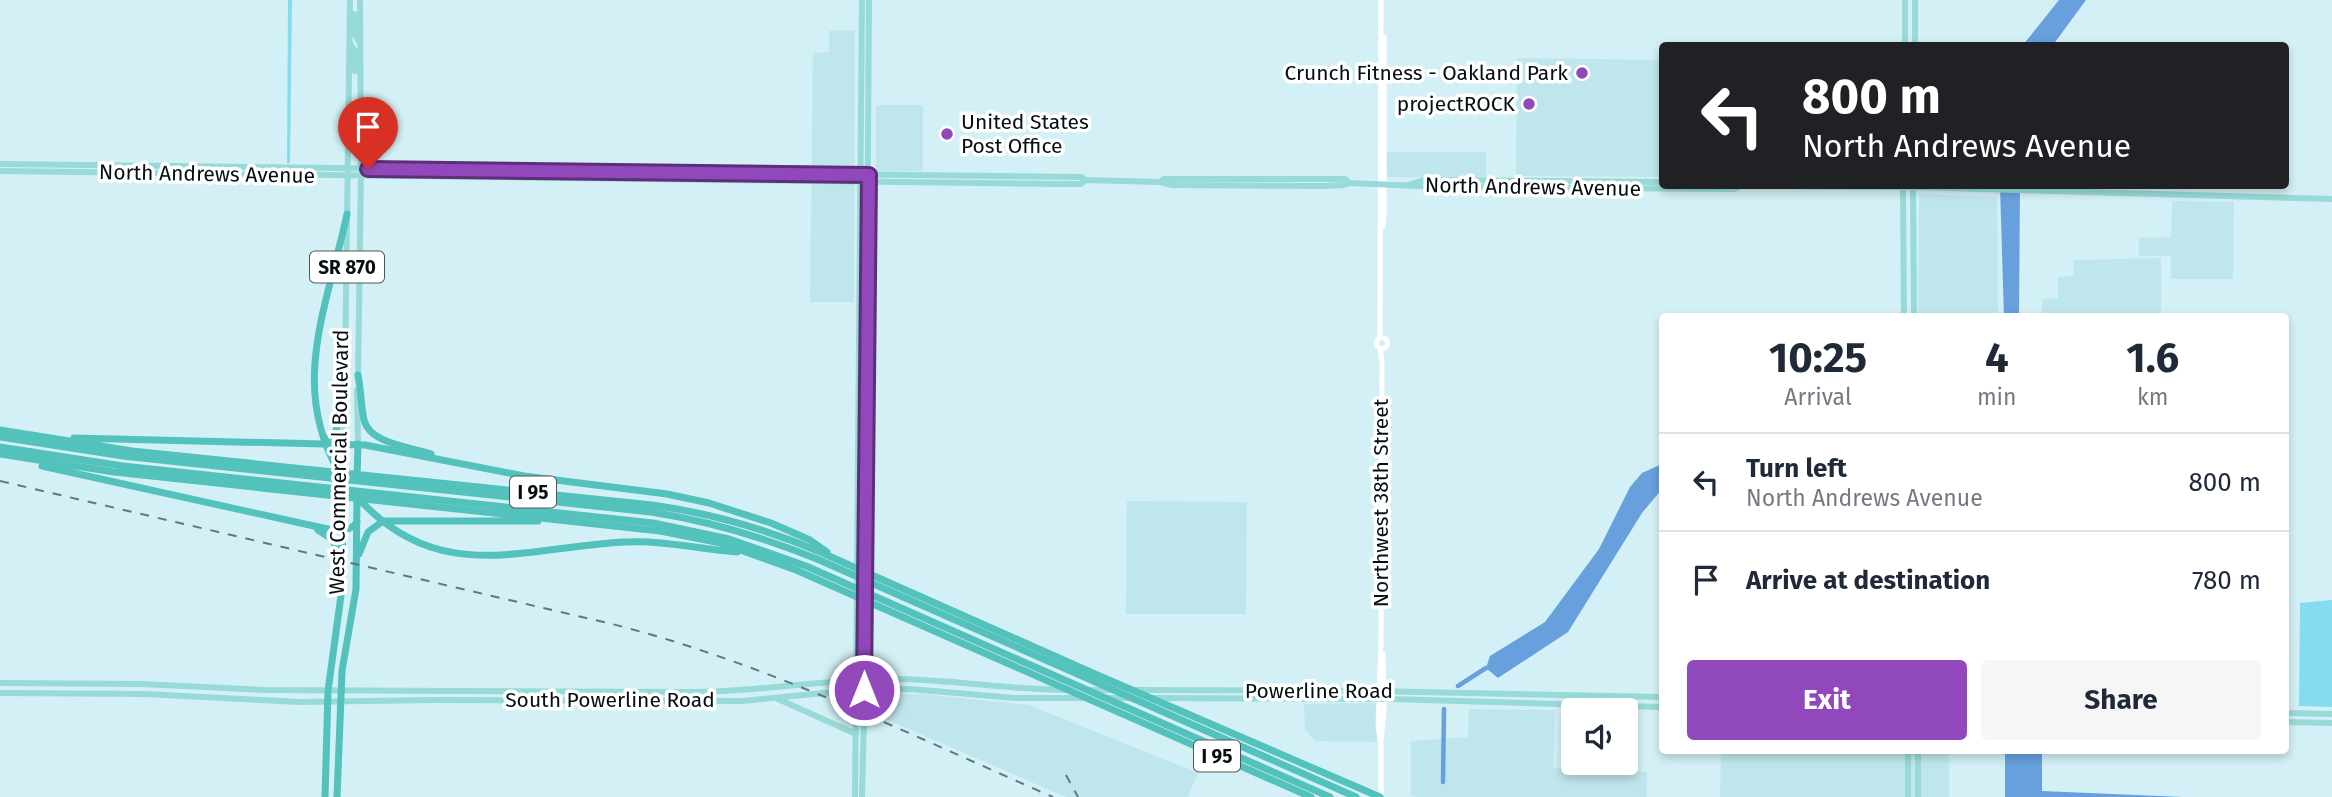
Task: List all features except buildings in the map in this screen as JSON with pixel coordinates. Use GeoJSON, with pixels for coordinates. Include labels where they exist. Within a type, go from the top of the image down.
{"type":"FeatureCollection","features":[{"type":"Feature","properties":{"kind":"highway"},"geometry":{"type":"LineString","coordinates":[[347,214],[315,353],[313,391],[317,419],[328,451],[344,480],[371,511],[405,535],[445,551],[477,556],[509,556],[631,542],[675,543],[750,553]]}},
{"type":"Feature","properties":{"kind":"highway"},"geometry":{"type":"LineString","coordinates":[[358,375],[364,419],[376,436],[448,460]]}},
{"type":"Feature","properties":{"kind":"highway"},"geometry":{"type":"LineString","coordinates":[[321,444],[336,430],[345,393]]}},
{"type":"Feature","properties":{"kind":"highway","name":"I 95"},"geometry":{"type":"LineString","coordinates":[[0,430],[116,449],[332,475],[637,503],[684,510],[761,529],[878,583],[1381,797]]}},
{"type":"Feature","properties":{"kind":"highway"},"geometry":{"type":"LineString","coordinates":[[31,436],[99,440],[358,444],[524,476],[667,494],[720,505],[789,530],[810,540],[845,568]]}},
{"type":"Feature","properties":{"kind":"highway"},"geometry":{"type":"LineString","coordinates":[[0,437],[116,455],[332,475]]}},
{"type":"Feature","properties":{"kind":"highway","name":"West Commercial Boulevard"},"geometry":{"type":"LineString","coordinates":[[326,797],[327,702],[341,607],[344,444]]}},
{"type":"Feature","properties":{"kind":"highway","name":"West Commercial Boulevard"},"geometry":{"type":"LineString","coordinates":[[337,797],[339,702],[354,609],[357,561],[358,444]]}},
{"type":"Feature","properties":{"kind":"highway"},"geometry":{"type":"LineString","coordinates":[[0,447],[108,464],[332,491]]}},
{"type":"Feature","properties":{"kind":"highway"},"geometry":{"type":"LineString","coordinates":[[0,456],[308,525],[343,530],[351,528],[357,522]]}},
{"type":"Feature","properties":{"kind":"highway","name":"I 95"},"geometry":{"type":"LineString","coordinates":[[0,456],[99,470],[367,495],[675,533],[721,543],[845,587],[1032,674],[1311,797]]}},
{"type":"Feature","properties":{"kind":"highway"},"geometry":{"type":"LineString","coordinates":[[367,495],[684,528],[768,551],[845,587]]}},
{"type":"Feature","properties":{"kind":"highway"},"geometry":{"type":"LineString","coordinates":[[357,561],[366,534],[383,521],[566,520]]}},
{"type":"Feature","properties":{"kind":"highway"},"geometry":{"type":"LineString","coordinates":[[308,525],[332,539],[343,561]]}},
{"type":"Feature","properties":{"kind":"highway"},"geometry":{"type":"LineString","coordinates":[[878,583],[1356,797]]}},
{"type":"Feature","properties":{"kind":"highway"},"geometry":{"type":"LineString","coordinates":[[878,602],[1330,797]]}},
{"type":"Feature","properties":{"kind":"main road","name":"SR 870"},"geometry":{"type":"LineString","coordinates":[[348,172],[350,0]]}},
{"type":"Feature","properties":{"kind":"main road"},"geometry":{"type":"LineString","coordinates":[[350,0],[354,5],[355,36],[360,43]]}},
{"type":"Feature","properties":{"kind":"main road","name":"SR 870"},"geometry":{"type":"LineString","coordinates":[[360,0],[361,172]]}},
{"type":"Feature","properties":{"kind":"main road"},"geometry":{"type":"LineString","coordinates":[[862,0],[865,178]]}},
{"type":"Feature","properties":{"kind":"main road"},"geometry":{"type":"LineString","coordinates":[[855,797],[856,734],[861,680],[869,0]]}},
{"type":"Feature","properties":{"kind":"main road"},"geometry":{"type":"LineString","coordinates":[[1905,42],[1906,0]]}},
{"type":"Feature","properties":{"kind":"main road"},"geometry":{"type":"LineString","coordinates":[[1915,0],[1915,42]]}},
{"type":"Feature","properties":{"kind":"main road"},"geometry":{"type":"LineString","coordinates":[[1905,18],[1915,28]]}},
{"type":"Feature","properties":{"kind":"main road"},"geometry":{"type":"LineString","coordinates":[[349,43],[355,52],[355,73],[359,79]]}},
{"type":"Feature","properties":{"kind":"main road","name":"North Andrews Avenue"},"geometry":{"type":"LineString","coordinates":[[0,164],[348,172]]}},
{"type":"Feature","properties":{"kind":"main road","name":"North Andrews Avenue"},"geometry":{"type":"LineString","coordinates":[[0,171],[865,178],[1082,177],[1085,180],[1160,182],[1164,179],[1294,178],[1424,187],[1659,188]]}},
{"type":"Feature","properties":{"kind":"main road","name":"West Commercial Boulevard"},"geometry":{"type":"LineString","coordinates":[[344,444],[348,172]]}},
{"type":"Feature","properties":{"kind":"main road","name":"West Commercial Boulevard"},"geometry":{"type":"LineString","coordinates":[[358,444],[361,172]]}},
{"type":"Feature","properties":{"kind":"main road"},"geometry":{"type":"LineString","coordinates":[[995,183],[1002,177]]}},
{"type":"Feature","properties":{"kind":"main road","name":"North Andrews Avenue"},"geometry":{"type":"LineString","coordinates":[[865,178],[1081,184],[1085,180]]}},
{"type":"Feature","properties":{"kind":"main road","name":"North Andrews Avenue"},"geometry":{"type":"LineString","coordinates":[[1409,184],[1423,180],[1659,182]]}},
{"type":"Feature","properties":{"kind":"main road"},"geometry":{"type":"LineString","coordinates":[[1503,187],[1509,180]]}},
{"type":"Feature","properties":{"kind":"main road"},"geometry":{"type":"LineString","coordinates":[[1480,187],[1489,181]]}},
{"type":"Feature","properties":{"kind":"main road"},"geometry":{"type":"LineString","coordinates":[[1903,189],[1904,313]]}},
{"type":"Feature","properties":{"kind":"main road"},"geometry":{"type":"LineString","coordinates":[[1912,313],[1913,189]]}},
{"type":"Feature","properties":{"kind":"main road","name":"North Andrews Avenue"},"geometry":{"type":"LineString","coordinates":[[1977,189],[2332,199]]}},
{"type":"Feature","properties":{"kind":"main road","name":"South Powerline Road"},"geometry":{"type":"LineString","coordinates":[[0,693],[145,694],[282,702],[644,700],[666,692],[755,691],[861,680],[926,679],[975,684]]}},
{"type":"Feature","properties":{"kind":"main road","name":"South Powerline Road"},"geometry":{"type":"LineString","coordinates":[[0,683],[328,691],[547,691],[777,699],[860,690],[938,690],[1024,698],[1219,698]]}},
{"type":"Feature","properties":{"kind":"main road"},"geometry":{"type":"LineString","coordinates":[[68,693],[80,683]]}},
{"type":"Feature","properties":{"kind":"main road","name":"Powerline Road"},"geometry":{"type":"LineString","coordinates":[[975,684],[1049,690],[1274,691],[1659,707]]}},
{"type":"Feature","properties":{"kind":"main road"},"geometry":{"type":"LineString","coordinates":[[145,694],[157,685]]}},
{"type":"Feature","properties":{"kind":"main road"},"geometry":{"type":"LineString","coordinates":[[165,695],[174,686]]}},
{"type":"Feature","properties":{"kind":"main road"},"geometry":{"type":"LineString","coordinates":[[860,690],[862,797]]}},
{"type":"Feature","properties":{"kind":"main road"},"geometry":{"type":"LineString","coordinates":[[1024,698],[1032,693],[1049,690]]}},
{"type":"Feature","properties":{"kind":"main road"},"geometry":{"type":"LineString","coordinates":[[544,700],[547,691]]}},
{"type":"Feature","properties":{"kind":"main road"},"geometry":{"type":"LineString","coordinates":[[1232,698],[1250,691]]}},
{"type":"Feature","properties":{"kind":"main road"},"geometry":{"type":"LineString","coordinates":[[1259,698],[1274,691]]}},
{"type":"Feature","properties":{"kind":"main road","name":"Powerline Road"},"geometry":{"type":"LineString","coordinates":[[1219,698],[1381,695],[1659,697]]}},
{"type":"Feature","properties":{"kind":"main road"},"geometry":{"type":"LineString","coordinates":[[777,699],[856,734]]}},
{"type":"Feature","properties":{"kind":"main road"},"geometry":{"type":"LineString","coordinates":[[2289,713],[2332,714]]}},
{"type":"Feature","properties":{"kind":"main road"},"geometry":{"type":"LineString","coordinates":[[2289,722],[2332,723]]}},
{"type":"Feature","properties":{"kind":"main road"},"geometry":{"type":"LineString","coordinates":[[1908,754],[1908,797]]}},
{"type":"Feature","properties":{"kind":"main road"},"geometry":{"type":"LineString","coordinates":[[1918,754],[1918,797]]}},
{"type":"Feature","properties":{"kind":"street"},"geometry":{"type":"LineString","coordinates":[[1382,183],[1383,0]]}},
{"type":"Feature","properties":{"kind":"street","name":"Northwest 38th Street"},"geometry":{"type":"LineString","coordinates":[[1381,797],[1381,746],[1378,727],[1381,695],[1382,349],[1376,343],[1382,338],[1382,183]]}},
{"type":"Feature","properties":{"kind":"shaded area"},"geometry":{"type":"Polygon","coordinates":[[[288,0],[292,0],[290,163],[287,163],[288,0]]]}},
{"type":"Feature","properties":{"kind":"shaded area"},"geometry":{"type":"Polygon","coordinates":[[[2059,0],[2086,0],[2055,42],[2025,42],[2059,0]]]}},
{"type":"Feature","properties":{"kind":"shaded area"},"geometry":{"type":"Polygon","coordinates":[[[855,30],[854,302],[810,302],[813,53],[829,52],[829,31],[855,30]]]}},
{"type":"Feature","properties":{"kind":"shaded area"},"geometry":{"type":"Polygon","coordinates":[[[1517,58],[1659,60],[1659,177],[1516,176],[1517,58]]]}},
{"type":"Feature","properties":{"kind":"shaded area"},"geometry":{"type":"Polygon","coordinates":[[[876,105],[923,105],[923,171],[876,171],[876,105]]]}},
{"type":"Feature","properties":{"kind":"shaded area"},"geometry":{"type":"Polygon","coordinates":[[[1386,152],[1486,152],[1486,177],[1388,177],[1386,152]]]}},
{"type":"Feature","properties":{"kind":"shaded area"},"geometry":{"type":"Polygon","coordinates":[[[2000,189],[2020,189],[2019,313],[2004,313],[2000,189]]]}},
{"type":"Feature","properties":{"kind":"shaded area"},"geometry":{"type":"Polygon","coordinates":[[[1919,194],[1997,197],[1998,313],[1918,313],[1919,194]]]}},
{"type":"Feature","properties":{"kind":"shaded area"},"geometry":{"type":"Polygon","coordinates":[[[2172,201],[2234,202],[2233,279],[2171,279],[2171,256],[2139,256],[2139,238],[2171,237],[2172,201]]]}},
{"type":"Feature","properties":{"kind":"shaded area"},"geometry":{"type":"Polygon","coordinates":[[[2161,258],[2161,313],[2042,313],[2042,299],[2058,298],[2058,277],[2073,276],[2074,260],[2161,258]]]}},
{"type":"Feature","properties":{"kind":"shaded area"},"geometry":{"type":"Polygon","coordinates":[[[1659,465],[1659,493],[1642,513],[1568,632],[1498,678],[1486,668],[1490,656],[1545,622],[1599,549],[1630,487],[1642,473],[1659,465]]]}},
{"type":"Feature","properties":{"kind":"shaded area"},"geometry":{"type":"Polygon","coordinates":[[[1127,501],[1247,502],[1246,614],[1126,614],[1127,501]]]}},
{"type":"Feature","properties":{"kind":"shaded area"},"geometry":{"type":"Polygon","coordinates":[[[2332,600],[2332,707],[2299,706],[2300,603],[2332,600]]]}},
{"type":"Feature","properties":{"kind":"shaded area"},"geometry":{"type":"Polygon","coordinates":[[[923,694],[1029,705],[1198,773],[1188,797],[1066,797],[876,715],[876,698],[883,695],[923,694]]]}},
{"type":"Feature","properties":{"kind":"shaded area"},"geometry":{"type":"Polygon","coordinates":[[[1376,703],[1377,742],[1315,741],[1305,730],[1304,704],[1376,703]]]}},
{"type":"Feature","properties":{"kind":"shaded area"},"geometry":{"type":"Polygon","coordinates":[[[1469,709],[1555,710],[1553,768],[1561,768],[1561,775],[1638,775],[1638,772],[1647,772],[1647,797],[1411,795],[1411,741],[1468,737],[1469,709]]]}},
{"type":"Feature","properties":{"kind":"shaded area"},"geometry":{"type":"Polygon","coordinates":[[[1721,754],[1949,754],[1949,797],[1720,797],[1721,754]]]}},
{"type":"Feature","properties":{"kind":"shaded area"},"geometry":{"type":"Polygon","coordinates":[[[2005,754],[2042,754],[2042,791],[2183,797],[2005,797],[2005,754]]]}},
{"type":"Feature","properties":{"kind":"waterway"},"geometry":{"type":"LineString","coordinates":[[1458,686],[1486,668]]}},
{"type":"Feature","properties":{"kind":"waterway"},"geometry":{"type":"LineString","coordinates":[[1443,782],[1444,709]]}},
{"type":"Feature","properties":{"kind":"railway"},"geometry":{"type":"LineString","coordinates":[[0,481],[612,624],[669,640],[781,679],[1053,797]]}},
{"type":"Feature","properties":{"kind":"railway"},"geometry":{"type":"LineString","coordinates":[[1066,775],[1078,797]]}},
{"type":"Feature","properties":{"kind":"place","name":"Crunch Fitness - Oakland Park"},"geometry":{"type":"Point","coordinates":[1582,73]}},
{"type":"Feature","properties":{"kind":"place","name":"projectROCK"},"geometry":{"type":"Point","coordinates":[1529,104]}},
{"type":"Feature","properties":{"kind":"place","name":"United States Post Office"},"geometry":{"type":"Point","coordinates":[947,134]}},
{"type":"Feature","properties":{"kind":"route"},"geometry":{"type":"LineString","coordinates":[[368,169],[869,175],[864,690]]}}]}
